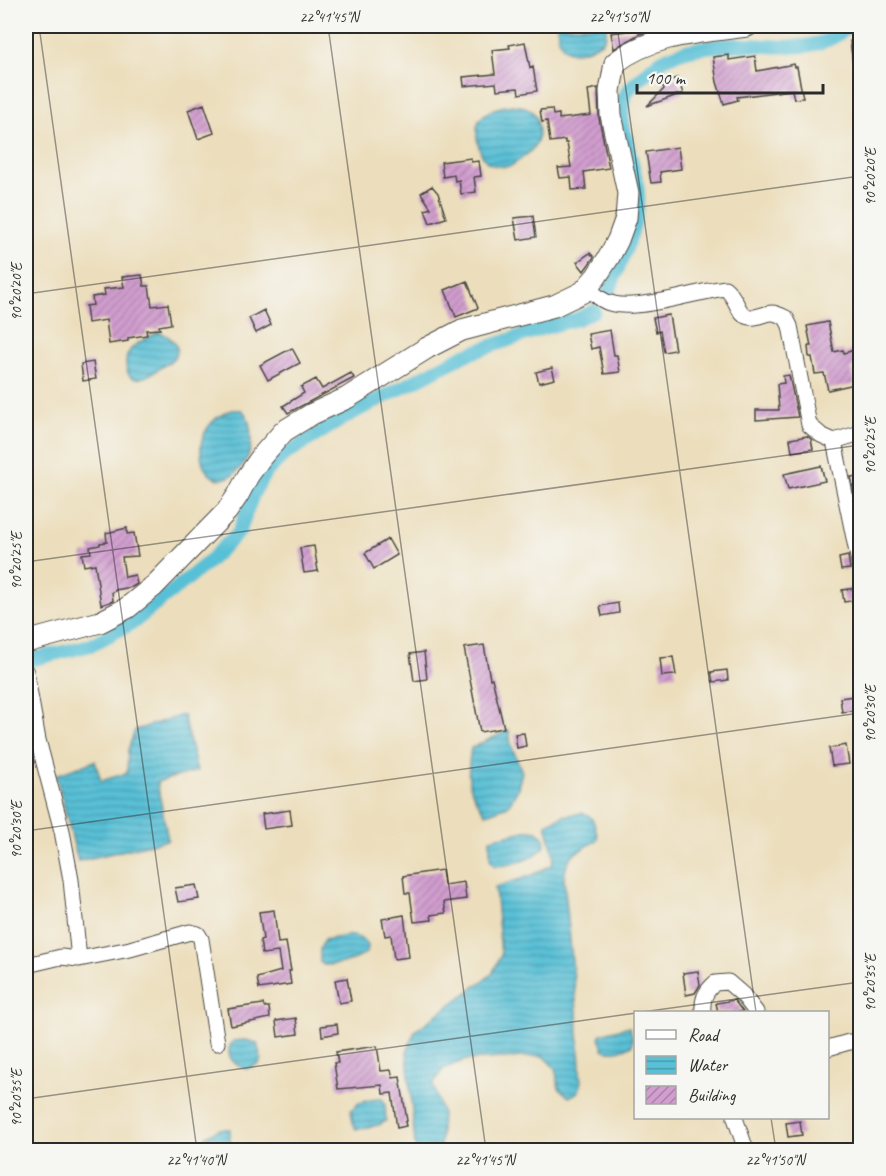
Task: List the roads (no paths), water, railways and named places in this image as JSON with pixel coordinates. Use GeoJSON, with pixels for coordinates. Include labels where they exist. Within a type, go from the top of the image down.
{"type":"FeatureCollection","features":[{"type":"Feature","properties":{"kind":"street"},"geometry":{"type":"LineString","coordinates":[[26,642],[100,622],[127,608],[154,586],[227,511],[255,466],[284,431],[312,414],[347,398],[427,348],[462,330],[554,306],[583,292],[609,257],[626,218],[628,193],[611,115],[610,92],[615,63],[632,51],[671,38],[747,26]]}},
{"type":"Feature","properties":{"kind":"street"},"geometry":{"type":"LineString","coordinates":[[588,286],[605,301],[622,305],[725,288],[736,299],[740,310],[747,317],[772,313],[786,318],[792,337],[809,424],[821,435],[834,441],[861,433]]}},
{"type":"Feature","properties":{"kind":"street"},"geometry":{"type":"LineString","coordinates":[[834,441],[861,567]]}},
{"type":"Feature","properties":{"kind":"street"},"geometry":{"type":"LineString","coordinates":[[26,672],[38,740],[71,880],[79,959]]}},
{"type":"Feature","properties":{"kind":"street"},"geometry":{"type":"LineString","coordinates":[[26,991],[27,965],[61,957],[79,959],[130,950],[190,932],[198,934],[201,939],[217,1043]]}},
{"type":"Feature","properties":{"kind":"street"},"geometry":{"type":"LineString","coordinates":[[703,1011],[702,1002],[706,991],[715,982],[728,982],[743,995],[755,1011]]}},
{"type":"Feature","properties":{"kind":"street"},"geometry":{"type":"LineString","coordinates":[[829,1048],[849,1042],[861,1042]]}},
{"type":"Feature","properties":{"kind":"street"},"geometry":{"type":"LineString","coordinates":[[735,1119],[746,1150]]}},
{"type":"Feature","properties":{"kind":"water"},"geometry":{"type":"Polygon","coordinates":[[[557,26],[606,26],[606,35],[603,41],[595,46],[572,52],[566,50],[562,45],[557,26]]]}},
{"type":"Feature","properties":{"kind":"water"},"geometry":{"type":"Polygon","coordinates":[[[513,105],[532,111],[537,120],[538,138],[529,153],[511,166],[493,165],[484,158],[479,146],[477,127],[479,121],[492,110],[513,105]]]}},
{"type":"Feature","properties":{"kind":"water"},"geometry":{"type":"Polygon","coordinates":[[[159,332],[175,344],[177,352],[175,356],[150,375],[138,378],[130,376],[126,362],[129,351],[138,343],[159,332]]]}},
{"type":"Feature","properties":{"kind":"water"},"geometry":{"type":"Polygon","coordinates":[[[232,410],[242,410],[249,421],[250,452],[239,469],[227,478],[216,478],[207,472],[202,461],[201,447],[205,432],[215,420],[232,410]]]}},
{"type":"Feature","properties":{"kind":"water"},"geometry":{"type":"Polygon","coordinates":[[[183,715],[197,771],[157,782],[168,840],[78,861],[56,775],[95,761],[101,781],[127,773],[128,750],[135,730],[183,715]]]}},
{"type":"Feature","properties":{"kind":"water"},"geometry":{"type":"Polygon","coordinates":[[[509,730],[511,745],[522,772],[517,791],[508,806],[486,814],[475,798],[470,783],[471,748],[509,730]]]}},
{"type":"Feature","properties":{"kind":"water"},"geometry":{"type":"Polygon","coordinates":[[[583,813],[592,820],[598,839],[571,857],[564,879],[577,1011],[581,1086],[577,1093],[569,1097],[559,1088],[555,1068],[543,1056],[465,1060],[443,1069],[433,1084],[442,1113],[440,1150],[418,1150],[415,1145],[407,1052],[415,1031],[492,974],[501,955],[495,887],[530,876],[552,865],[554,856],[546,824],[563,816],[583,813]]]}},
{"type":"Feature","properties":{"kind":"water"},"geometry":{"type":"Polygon","coordinates":[[[529,830],[538,831],[544,839],[545,846],[535,855],[522,861],[495,866],[490,859],[490,839],[529,830]]]}},
{"type":"Feature","properties":{"kind":"water"},"geometry":{"type":"Polygon","coordinates":[[[347,936],[362,939],[368,946],[367,952],[341,963],[324,965],[320,962],[320,949],[324,940],[347,936]]]}},
{"type":"Feature","properties":{"kind":"water"},"geometry":{"type":"Polygon","coordinates":[[[630,1027],[632,1045],[618,1051],[603,1049],[599,1037],[601,1034],[630,1027]]]}},
{"type":"Feature","properties":{"kind":"water"},"geometry":{"type":"Polygon","coordinates":[[[246,1040],[257,1043],[261,1059],[259,1064],[246,1069],[234,1062],[229,1055],[229,1050],[233,1041],[246,1040]]]}},
{"type":"Feature","properties":{"kind":"water"},"geometry":{"type":"Polygon","coordinates":[[[382,1099],[385,1103],[386,1121],[379,1125],[356,1129],[353,1125],[351,1110],[359,1103],[382,1099]]]}},
{"type":"Feature","properties":{"kind":"water"},"geometry":{"type":"Polygon","coordinates":[[[220,1129],[230,1129],[230,1143],[224,1150],[201,1148],[206,1136],[220,1129]]]}},
{"type":"Feature","properties":{"kind":"waterway"},"geometry":{"type":"LineString","coordinates":[[608,294],[637,211],[637,183],[623,121],[623,107],[629,89],[659,62],[684,52],[730,45],[808,46],[836,36],[848,26]]}},
{"type":"Feature","properties":{"kind":"waterway"},"geometry":{"type":"LineString","coordinates":[[26,661],[91,645],[134,622],[206,564],[239,532],[253,494],[265,473],[284,455],[349,415],[465,355],[577,319],[594,311]]}}]}
